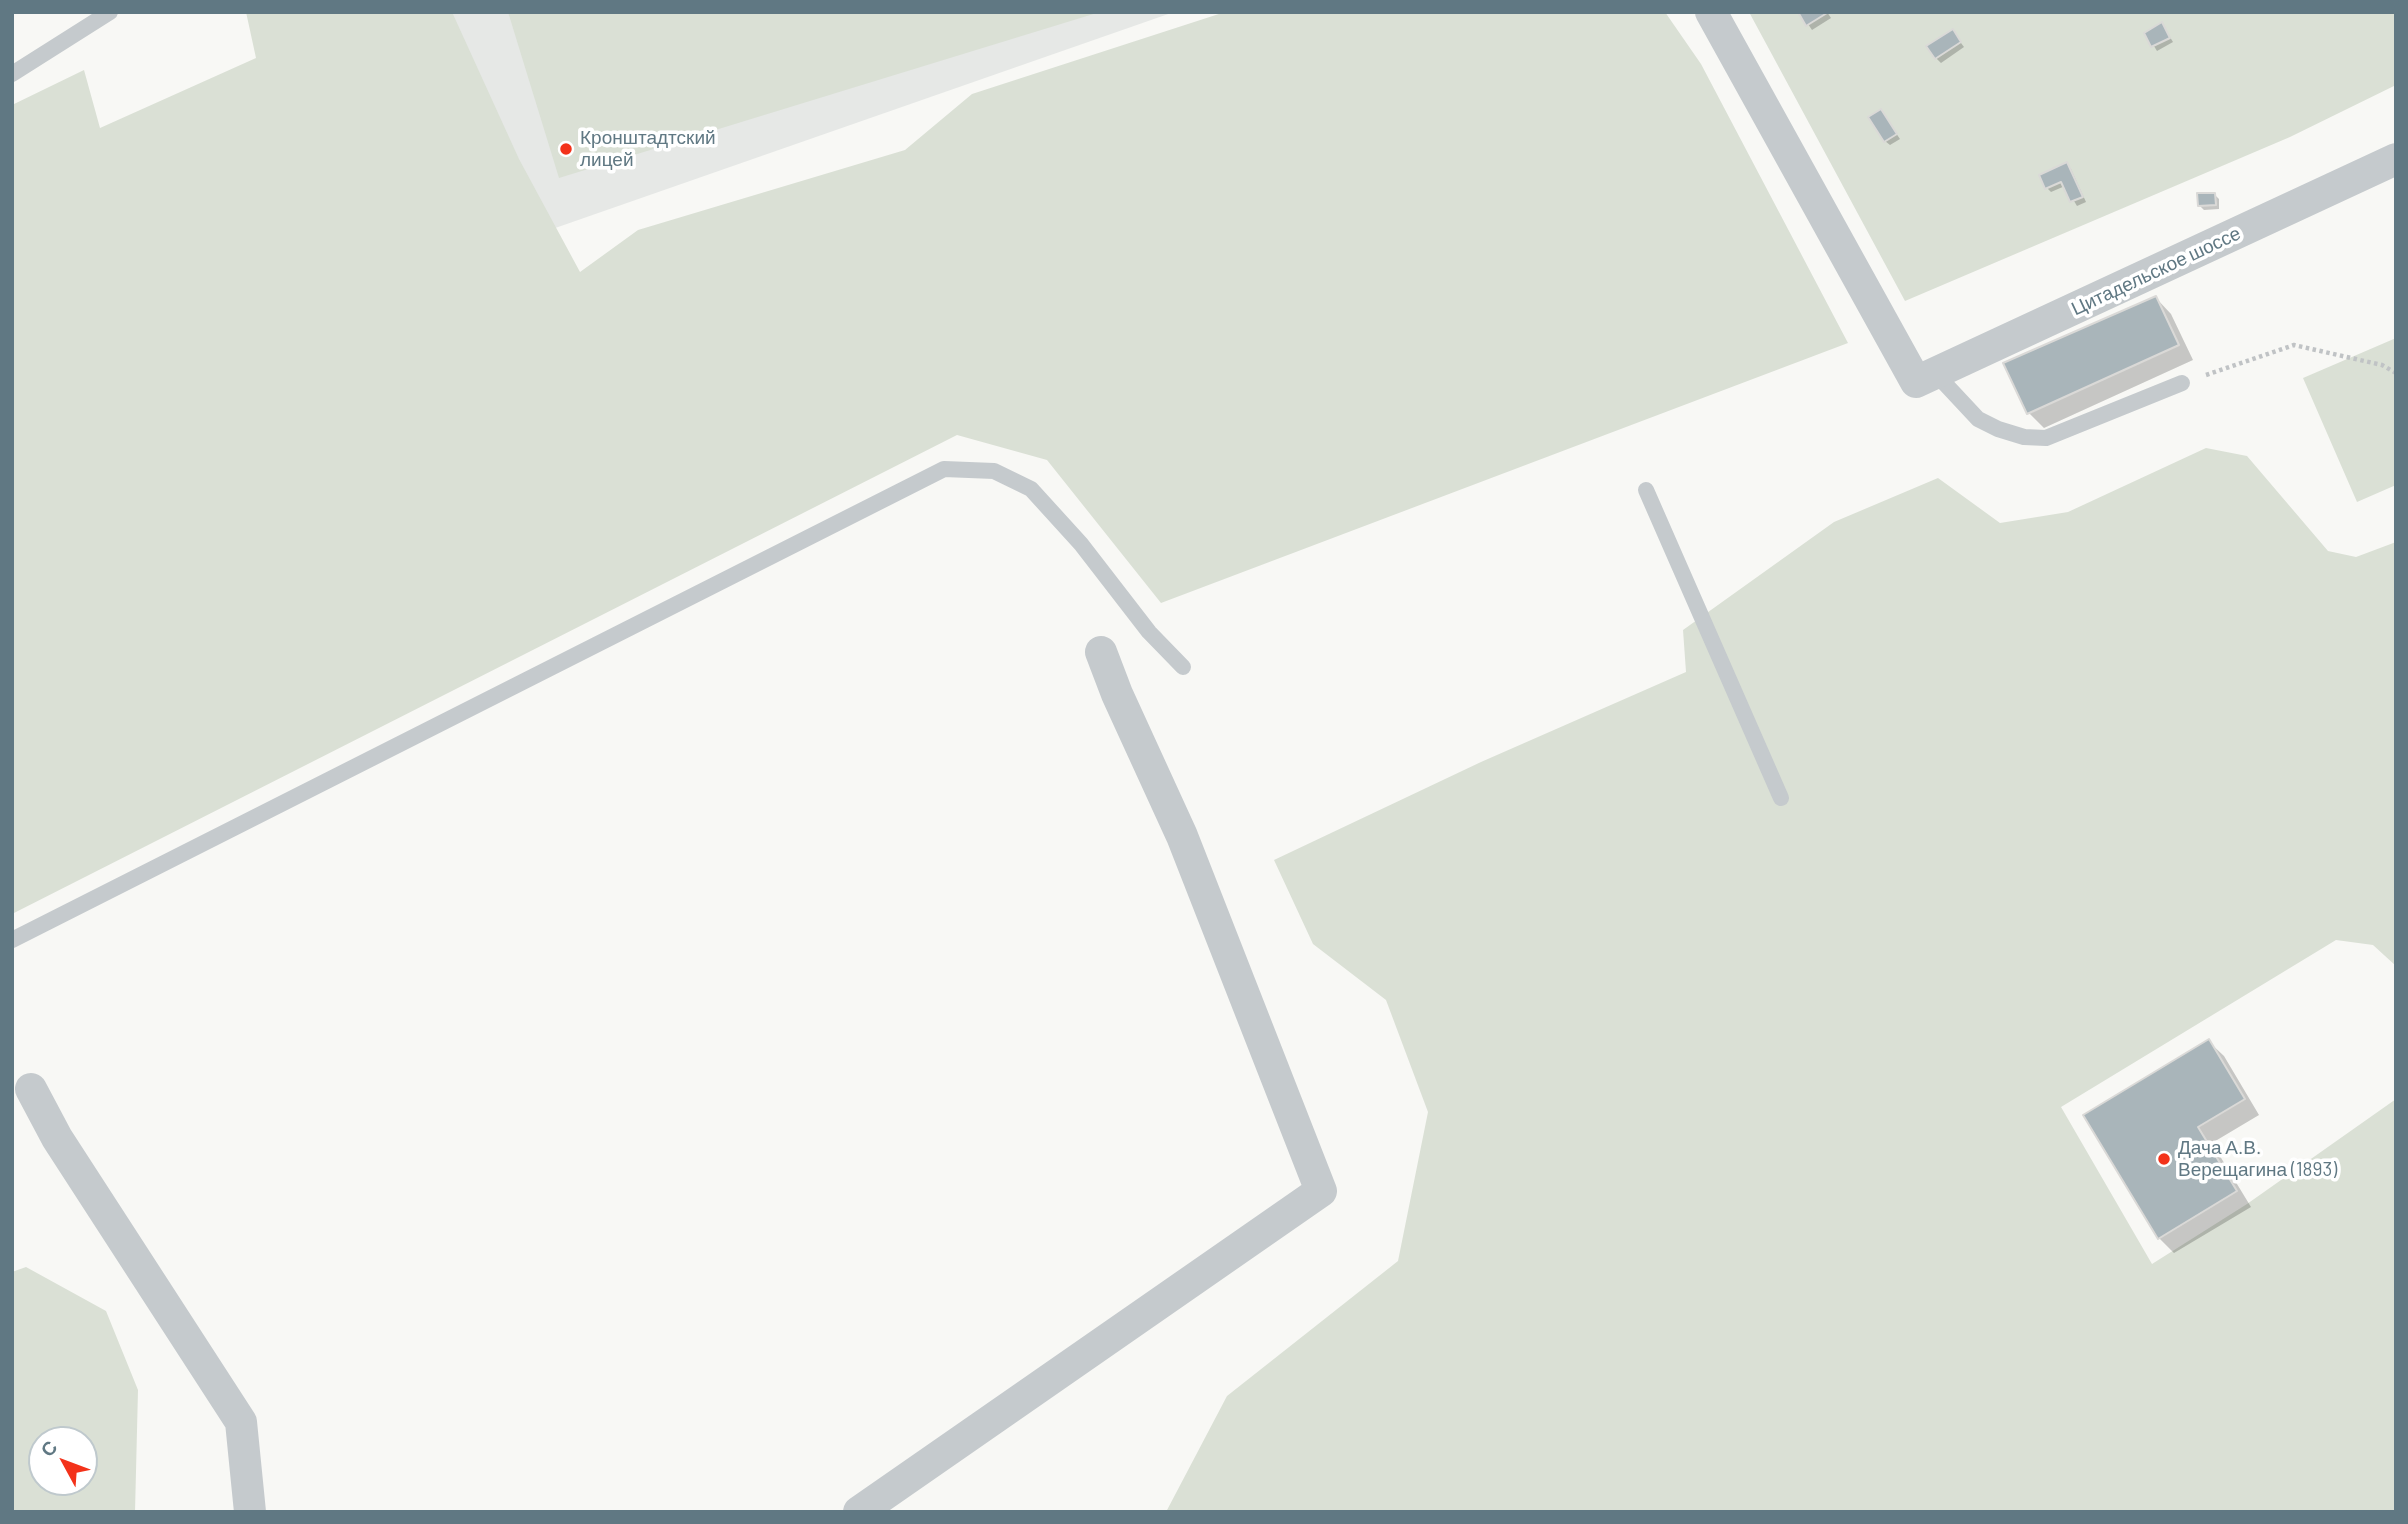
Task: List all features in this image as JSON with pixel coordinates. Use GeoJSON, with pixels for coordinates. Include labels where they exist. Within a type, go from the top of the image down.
{"type":"FeatureCollection","features":[{"type":"Feature","properties":{"kind":"street"},"geometry":{"type":"LineString","coordinates":[[1711,12],[1926,378]]}},
{"type":"Feature","properties":{"kind":"street","name":"Цитадельское шоссе"},"geometry":{"type":"LineString","coordinates":[[1926,378],[2396,159]]}},
{"type":"Feature","properties":{"kind":"street"},"geometry":{"type":"LineString","coordinates":[[859,1512],[1321,1191],[1182,836],[1117,694],[1101,652]]}},
{"type":"Feature","properties":{"kind":"street"},"geometry":{"type":"LineString","coordinates":[[31,1089],[57,1138],[241,1422],[250,1512]]}},
{"type":"Feature","properties":{"kind":"lane"},"geometry":{"type":"LineString","coordinates":[[12,74],[110,12]]}},
{"type":"Feature","properties":{"kind":"lane"},"geometry":{"type":"LineString","coordinates":[[1926,378],[1978,419],[2024,437],[2046,438],[2182,383]]}},
{"type":"Feature","properties":{"kind":"lane"},"geometry":{"type":"LineString","coordinates":[[12,940],[944,468],[995,471],[1031,489],[1081,544],[1149,632],[1183,667]]}},
{"type":"Feature","properties":{"kind":"lane"},"geometry":{"type":"LineString","coordinates":[[1646,490],[1781,798]]}},
{"type":"Feature","properties":{"kind":"path"},"geometry":{"type":"LineString","coordinates":[[2182,383],[2294,345],[2382,365],[2396,373]]}},
{"type":"Feature","properties":{"kind":"shaded area"},"geometry":{"type":"Polygon","coordinates":[[[246,12],[452,12],[519,159],[580,272],[638,230],[905,150],[972,94],[1225,12],[1665,12],[1701,64],[1848,343],[1161,603],[1047,460],[957,435],[12,914],[12,105],[84,70],[100,128],[256,58],[246,12]]]}},
{"type":"Feature","properties":{"kind":"shaded area","name":"Кронштадтский лицей"},"geometry":{"type":"Polygon","coordinates":[[[306,12],[1174,12],[392,285],[306,12]]]}},
{"type":"Feature","properties":{"kind":"shaded area"},"geometry":{"type":"Polygon","coordinates":[[[508,12],[1100,12],[559,178],[508,12]]]}},
{"type":"Feature","properties":{"kind":"shaded area"},"geometry":{"type":"Polygon","coordinates":[[[1749,12],[2396,12],[2396,85],[2290,137],[1905,301],[1749,12]]]}},
{"type":"Feature","properties":{"kind":"shaded area"},"geometry":{"type":"Polygon","coordinates":[[[2396,338],[2396,485],[2357,502],[2303,378],[2396,338]]]}},
{"type":"Feature","properties":{"kind":"shaded area"},"geometry":{"type":"Polygon","coordinates":[[[2206,448],[2247,456],[2328,551],[2356,557],[2396,542],[2396,966],[2373,945],[2336,940],[2061,1107],[2152,1264],[2247,1204],[2396,1099],[2396,1512],[1166,1512],[1227,1396],[1398,1261],[1428,1112],[1386,1000],[1313,944],[1274,860],[1481,762],[1686,672],[1683,630],[1834,522],[1938,478],[2000,523],[2068,512],[2206,448]]]}},
{"type":"Feature","properties":{"kind":"shaded area"},"geometry":{"type":"Polygon","coordinates":[[[26,1267],[106,1311],[138,1390],[135,1512],[12,1512],[12,1272],[26,1267]]]}},
{"type":"Feature","properties":{"kind":"building"},"geometry":{"type":"Polygon","coordinates":[[[1798,12],[1827,12],[1827,13],[1806,26],[1798,12]]]}},
{"type":"Feature","properties":{"kind":"building"},"geometry":{"type":"Polygon","coordinates":[[[2162,22],[2170,38],[2151,47],[2144,33],[2162,22]]]}},
{"type":"Feature","properties":{"kind":"building"},"geometry":{"type":"Polygon","coordinates":[[[1953,29],[1961,42],[1935,59],[1926,46],[1953,29]]]}},
{"type":"Feature","properties":{"kind":"building"},"geometry":{"type":"Polygon","coordinates":[[[1881,109],[1897,134],[1884,142],[1868,117],[1881,109]]]}},
{"type":"Feature","properties":{"kind":"building"},"geometry":{"type":"Polygon","coordinates":[[[2067,162],[2083,197],[2070,202],[2061,182],[2045,189],[2039,175],[2067,162]]]}},
{"type":"Feature","properties":{"kind":"building"},"geometry":{"type":"Polygon","coordinates":[[[2197,193],[2215,193],[2216,205],[2198,206],[2197,193]]]}},
{"type":"Feature","properties":{"kind":"building"},"geometry":{"type":"Polygon","coordinates":[[[2156,296],[2179,345],[2027,414],[2003,363],[2156,296]]]}},
{"type":"Feature","properties":{"kind":"building","name":"Дача А.В. Верещагина (1893)"},"geometry":{"type":"Polygon","coordinates":[[[2209,1039],[2245,1099],[2198,1127],[2237,1191],[2158,1239],[2083,1115],[2209,1039]]]}},
{"type":"Feature","properties":{"kind":"place","name":"Кронштадтский лицей"},"geometry":{"type":"Point","coordinates":[566,149]}},
{"type":"Feature","properties":{"kind":"place","name":"Дача А.В. Верещагина (1893)"},"geometry":{"type":"Point","coordinates":[2164,1159]}}]}
